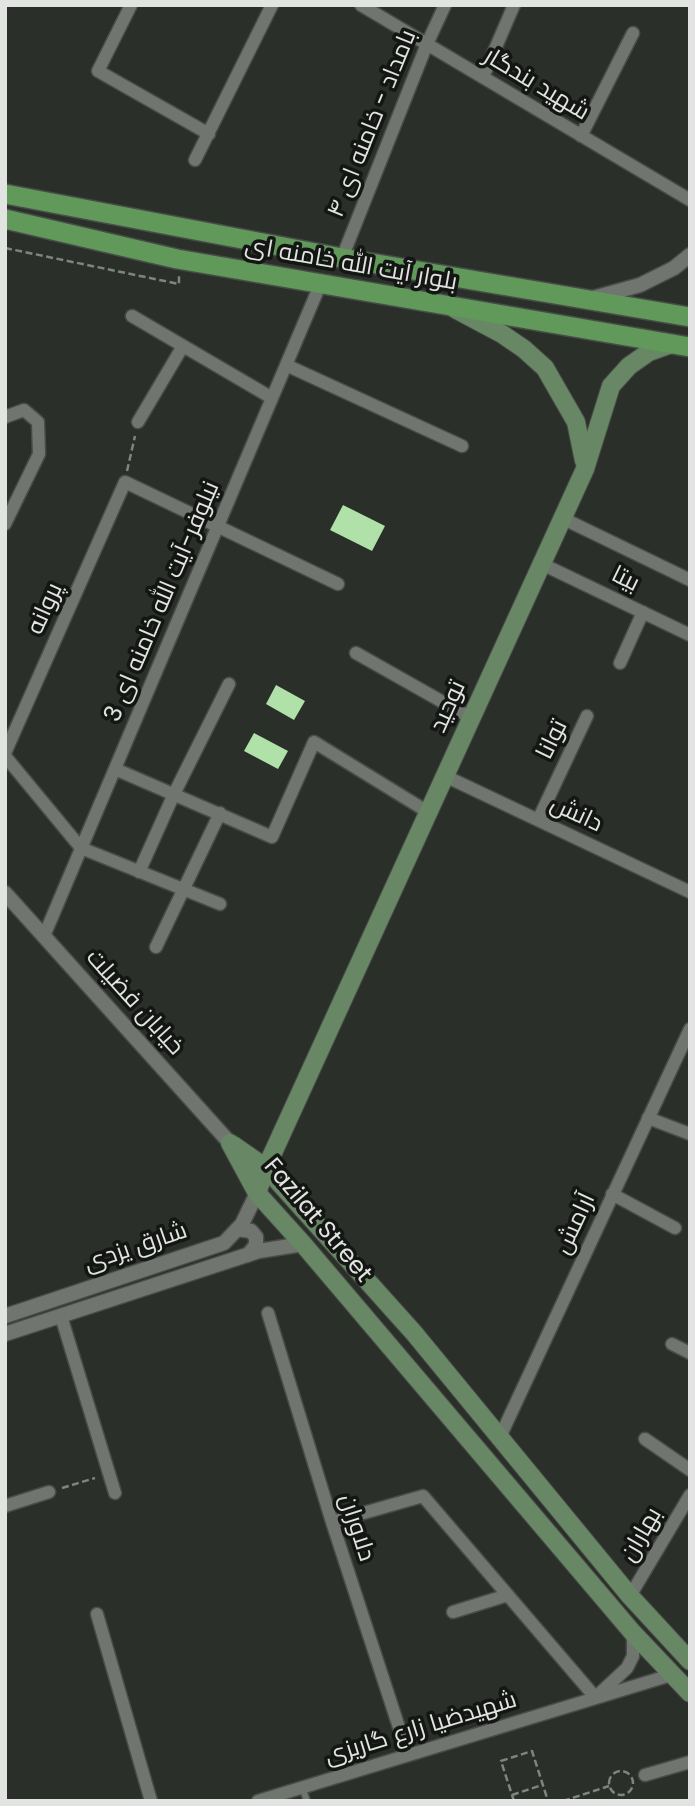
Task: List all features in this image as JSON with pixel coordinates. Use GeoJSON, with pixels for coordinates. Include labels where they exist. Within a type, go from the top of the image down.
{"type":"FeatureCollection","features":[{"type":"Feature","properties":{"kind":"main road"},"geometry":{"type":"LineString","coordinates":[[5,187],[46,203]]}},
{"type":"Feature","properties":{"kind":"main road","name":"بلوار آیت الله خامنه ای"},"geometry":{"type":"LineString","coordinates":[[5,194],[342,258],[690,317]]}},
{"type":"Feature","properties":{"kind":"main road","name":"بلوار آیت الله خامنه ای"},"geometry":{"type":"LineString","coordinates":[[5,219],[177,259],[680,345]]}},
{"type":"Feature","properties":{"kind":"main road"},"geometry":{"type":"LineString","coordinates":[[452,307],[502,334],[545,368],[576,422],[585,469]]}},
{"type":"Feature","properties":{"kind":"main road","name":"توحید"},"geometry":{"type":"LineString","coordinates":[[257,1193],[266,1168],[585,469],[611,386],[629,366],[649,352],[680,345]]}},
{"type":"Feature","properties":{"kind":"main road","name":"Fazilat Street"},"geometry":{"type":"LineString","coordinates":[[230,1143],[266,1168],[415,1333],[630,1597],[690,1661]]}},
{"type":"Feature","properties":{"kind":"main road","name":"Fazilat Street"},"geometry":{"type":"LineString","coordinates":[[230,1143],[257,1193],[633,1633],[690,1693]]}},
{"type":"Feature","properties":{"kind":"street"},"geometry":{"type":"LineString","coordinates":[[131,5],[98,71],[209,134]]}},
{"type":"Feature","properties":{"kind":"street"},"geometry":{"type":"LineString","coordinates":[[195,160],[272,5]]}},
{"type":"Feature","properties":{"kind":"street","name":"شهید بندگار"},"geometry":{"type":"LineString","coordinates":[[361,5],[690,200]]}},
{"type":"Feature","properties":{"kind":"street","name":"بامداد - خامنه ای ۴"},"geometry":{"type":"LineString","coordinates":[[342,258],[426,44],[444,5]]}},
{"type":"Feature","properties":{"kind":"street"},"geometry":{"type":"LineString","coordinates":[[483,77],[514,5]]}},
{"type":"Feature","properties":{"kind":"street"},"geometry":{"type":"LineString","coordinates":[[580,135],[633,33]]}},
{"type":"Feature","properties":{"kind":"street"},"geometry":{"type":"LineString","coordinates":[[587,299],[640,285],[674,268],[690,255]]}},
{"type":"Feature","properties":{"kind":"street","name":"نیلوفر-آیت الله خامنه ای 3"},"geometry":{"type":"LineString","coordinates":[[44,936],[320,285]]}},
{"type":"Feature","properties":{"kind":"street"},"geometry":{"type":"LineString","coordinates":[[132,316],[272,398]]}},
{"type":"Feature","properties":{"kind":"street"},"geometry":{"type":"LineString","coordinates":[[138,422],[183,346]]}},
{"type":"Feature","properties":{"kind":"street"},"geometry":{"type":"LineString","coordinates":[[286,365],[462,446]]}},
{"type":"Feature","properties":{"kind":"street"},"geometry":{"type":"LineString","coordinates":[[5,416],[24,410],[38,422],[39,454],[5,524]]}},
{"type":"Feature","properties":{"kind":"street"},"geometry":{"type":"LineString","coordinates":[[125,482],[338,584]]}},
{"type":"Feature","properties":{"kind":"street","name":"پروانه"},"geometry":{"type":"LineString","coordinates":[[5,755],[125,482]]}},
{"type":"Feature","properties":{"kind":"street"},"geometry":{"type":"LineString","coordinates":[[562,518],[690,580]]}},
{"type":"Feature","properties":{"kind":"street","name":"بیتا"},"geometry":{"type":"LineString","coordinates":[[542,564],[690,635]]}},
{"type":"Feature","properties":{"kind":"street"},"geometry":{"type":"LineString","coordinates":[[620,663],[643,612]]}},
{"type":"Feature","properties":{"kind":"street"},"geometry":{"type":"LineString","coordinates":[[356,653],[471,718]]}},
{"type":"Feature","properties":{"kind":"street"},"geometry":{"type":"LineString","coordinates":[[139,872],[174,794],[229,684]]}},
{"type":"Feature","properties":{"kind":"street","name":"توانا"},"geometry":{"type":"LineString","coordinates":[[538,820],[587,716]]}},
{"type":"Feature","properties":{"kind":"street"},"geometry":{"type":"LineString","coordinates":[[115,769],[272,836],[314,742],[428,812]]}},
{"type":"Feature","properties":{"kind":"street"},"geometry":{"type":"LineString","coordinates":[[5,755],[81,848],[220,904]]}},
{"type":"Feature","properties":{"kind":"street","name":"دانش"},"geometry":{"type":"LineString","coordinates":[[445,776],[690,892]]}},
{"type":"Feature","properties":{"kind":"street"},"geometry":{"type":"LineString","coordinates":[[156,947],[220,813]]}},
{"type":"Feature","properties":{"kind":"street","name":"خیابان فضیلت"},"geometry":{"type":"LineString","coordinates":[[5,893],[230,1143]]}},
{"type":"Feature","properties":{"kind":"street","name":"آرامش"},"geometry":{"type":"LineString","coordinates":[[500,1437],[690,1029]]}},
{"type":"Feature","properties":{"kind":"street"},"geometry":{"type":"LineString","coordinates":[[648,1118],[690,1134]]}},
{"type":"Feature","properties":{"kind":"street","name":"شارق یزدی"},"geometry":{"type":"LineString","coordinates":[[5,1316],[224,1242],[237,1229],[257,1193]]}},
{"type":"Feature","properties":{"kind":"street"},"geometry":{"type":"LineString","coordinates":[[612,1194],[675,1228]]}},
{"type":"Feature","properties":{"kind":"street"},"geometry":{"type":"LineString","coordinates":[[237,1229],[251,1231],[256,1237],[256,1245],[248,1255]]}},
{"type":"Feature","properties":{"kind":"street"},"geometry":{"type":"LineString","coordinates":[[5,1334],[248,1255],[303,1244]]}},
{"type":"Feature","properties":{"kind":"street"},"geometry":{"type":"LineString","coordinates":[[55,1300],[115,1493]]}},
{"type":"Feature","properties":{"kind":"street","name":"دلاوران"},"geometry":{"type":"LineString","coordinates":[[268,1313],[408,1755]]}},
{"type":"Feature","properties":{"kind":"street"},"geometry":{"type":"LineString","coordinates":[[672,1344],[690,1353]]}},
{"type":"Feature","properties":{"kind":"street"},"geometry":{"type":"LineString","coordinates":[[645,1439],[690,1470]]}},
{"type":"Feature","properties":{"kind":"street"},"geometry":{"type":"LineString","coordinates":[[5,1506],[48,1492]]}},
{"type":"Feature","properties":{"kind":"street","name":"بهاران"},"geometry":{"type":"LineString","coordinates":[[630,1597],[690,1495]]}},
{"type":"Feature","properties":{"kind":"street"},"geometry":{"type":"LineString","coordinates":[[332,1522],[423,1496],[595,1698],[627,1668],[633,1657],[633,1633]]}},
{"type":"Feature","properties":{"kind":"street"},"geometry":{"type":"LineString","coordinates":[[453,1612],[508,1595]]}},
{"type":"Feature","properties":{"kind":"street"},"geometry":{"type":"LineString","coordinates":[[97,1614],[151,1801]]}},
{"type":"Feature","properties":{"kind":"street","name":"شهیدضیا زارع گاریزی"},"geometry":{"type":"LineString","coordinates":[[258,1801],[671,1675]]}},
{"type":"Feature","properties":{"kind":"street"},"geometry":{"type":"LineString","coordinates":[[645,1775],[690,1762]]}},
{"type":"Feature","properties":{"kind":"lane"},"geometry":{"type":"LineString","coordinates":[[302,1787],[307,1801]]}},
{"type":"Feature","properties":{"kind":"path"},"geometry":{"type":"LineString","coordinates":[[5,247],[179,284],[177,259]]}},
{"type":"Feature","properties":{"kind":"path"},"geometry":{"type":"LineString","coordinates":[[125,482],[138,422]]}},
{"type":"Feature","properties":{"kind":"path"},"geometry":{"type":"LineString","coordinates":[[48,1492],[109,1473]]}},
{"type":"Feature","properties":{"kind":"path"},"geometry":{"type":"LineString","coordinates":[[514,1801],[501,1761],[532,1751],[548,1801]]}},
{"type":"Feature","properties":{"kind":"path"},"geometry":{"type":"LineString","coordinates":[[622,1771],[629,1774],[633,1781],[627,1794],[613,1792],[609,1786],[615,1773],[622,1771]]}},
{"type":"Feature","properties":{"kind":"path"},"geometry":{"type":"LineString","coordinates":[[512,1795],[543,1784]]}},
{"type":"Feature","properties":{"kind":"path"},"geometry":{"type":"LineString","coordinates":[[563,1801],[609,1786]]}},
{"type":"Feature","properties":{"kind":"building"},"geometry":{"type":"Polygon","coordinates":[[[343,505],[385,526],[372,551],[330,530],[343,505]]]}},
{"type":"Feature","properties":{"kind":"building"},"geometry":{"type":"Polygon","coordinates":[[[276,685],[305,701],[294,720],[266,704],[276,685]]]}},
{"type":"Feature","properties":{"kind":"building"},"geometry":{"type":"Polygon","coordinates":[[[254,733],[288,751],[278,769],[244,751],[254,733]]]}}]}
